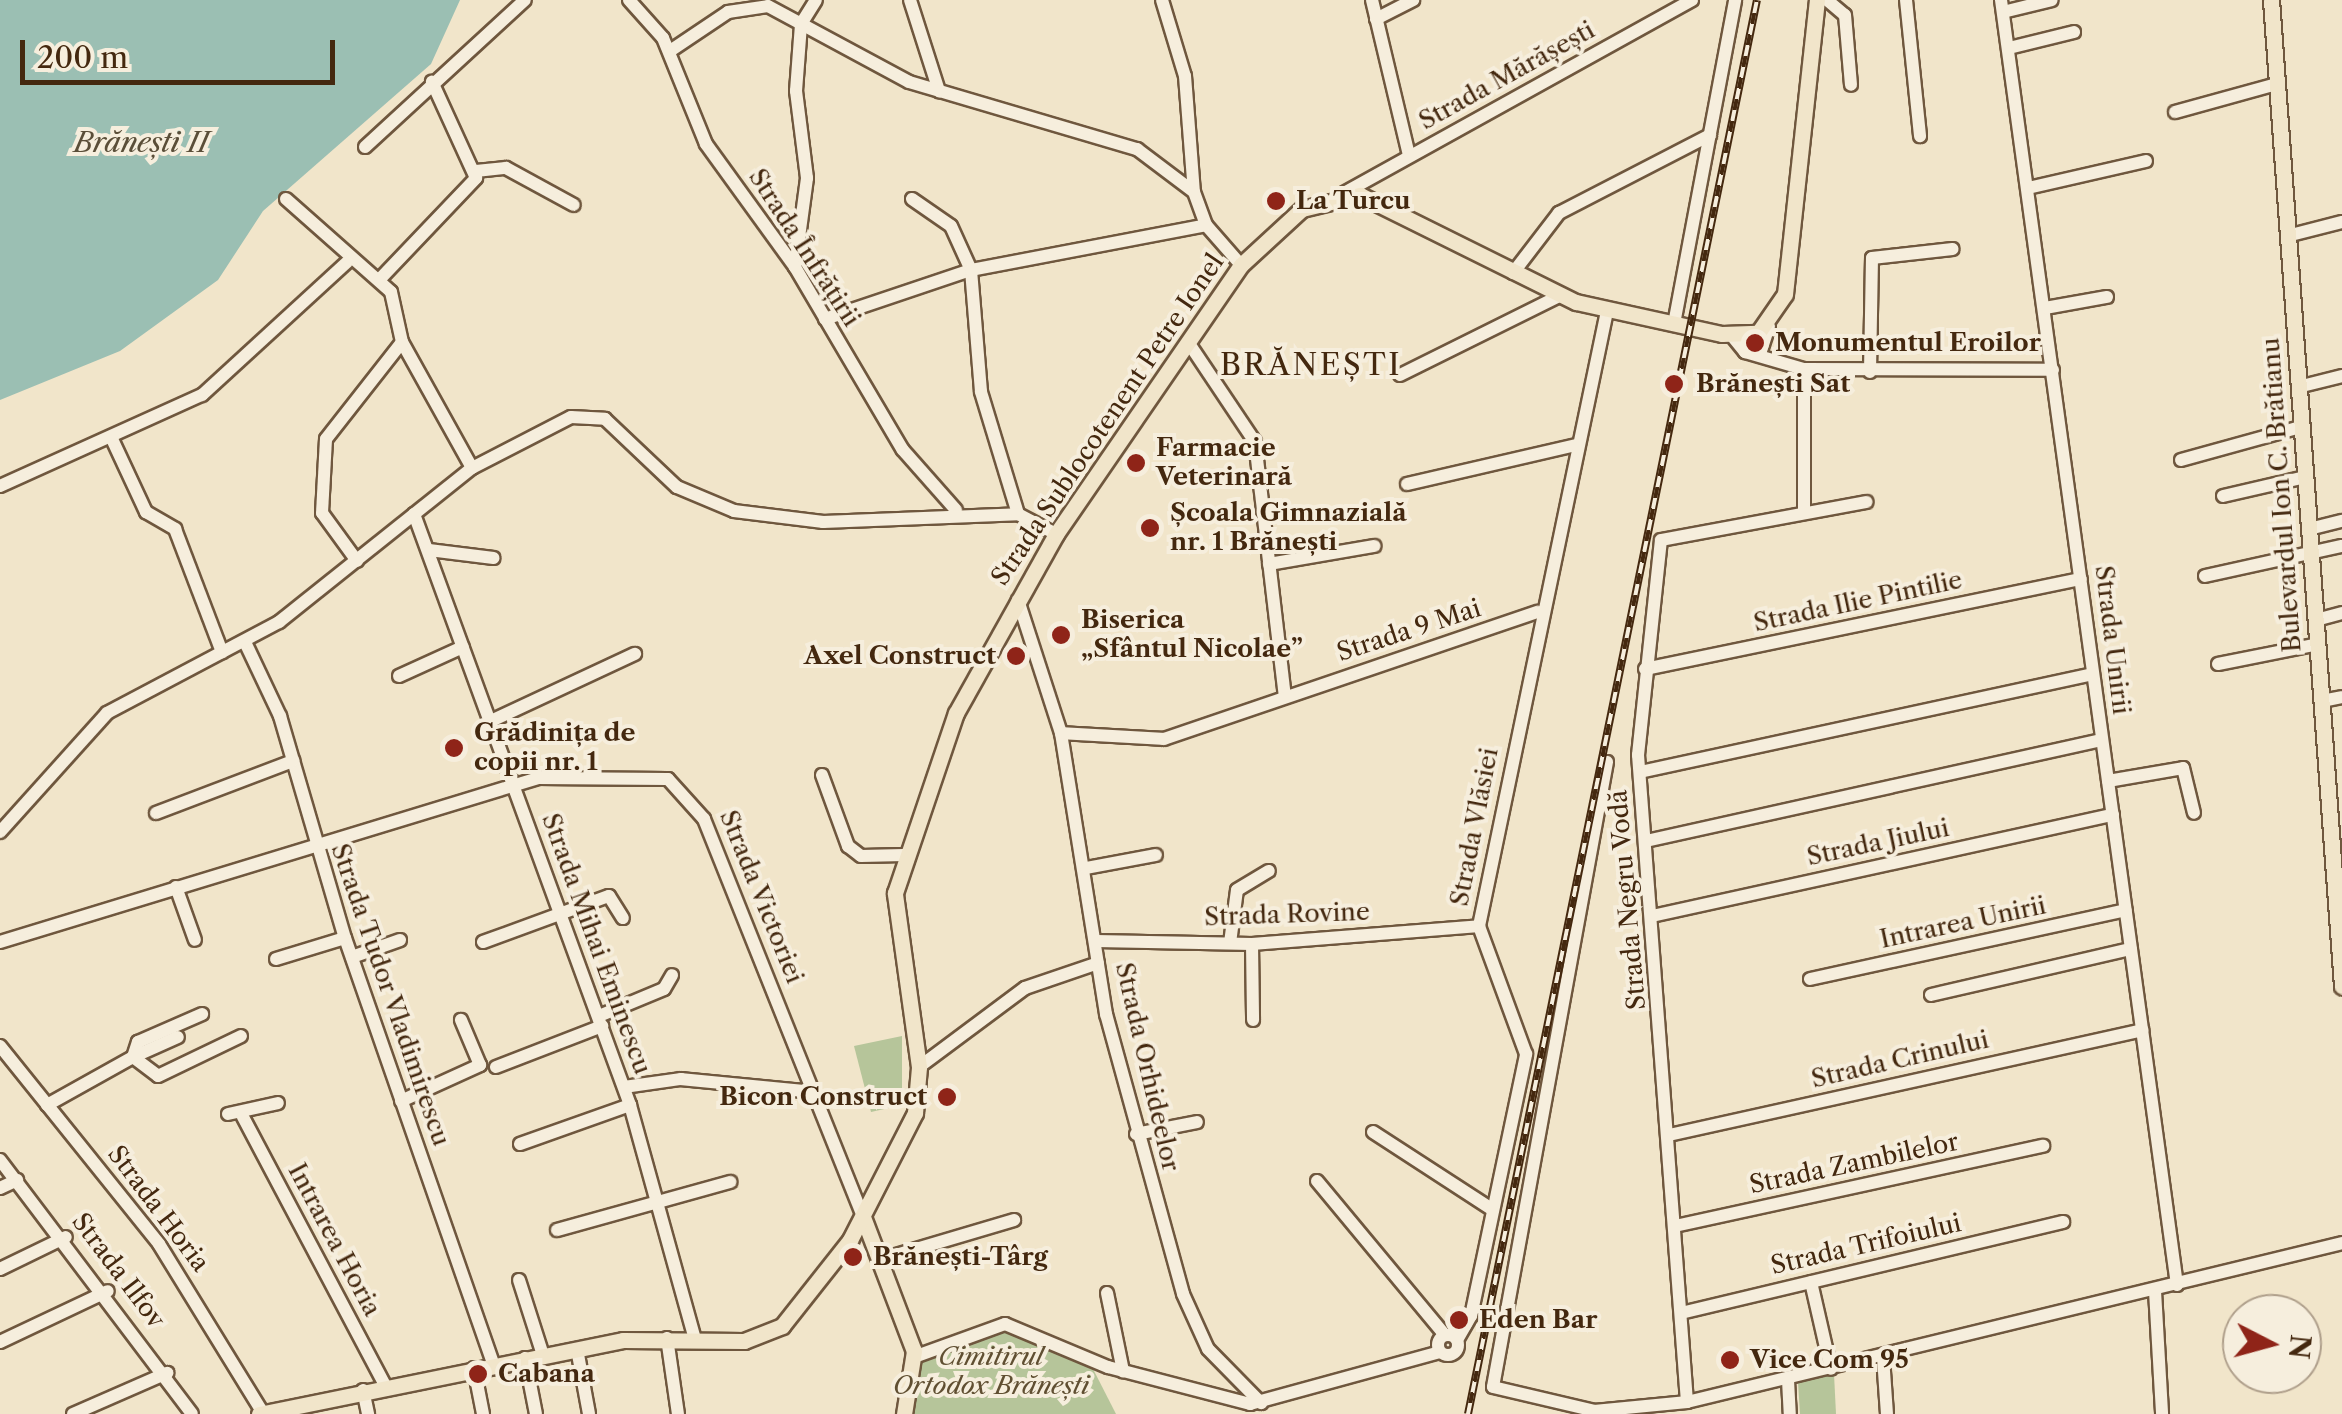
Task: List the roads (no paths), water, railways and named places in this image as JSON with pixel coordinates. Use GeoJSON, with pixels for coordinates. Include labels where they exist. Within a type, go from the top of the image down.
{"type":"FeatureCollection","features":[{"type":"Feature","properties":{"kind":"main road"},"geometry":{"type":"LineString","coordinates":[[1344,194],[1384,202],[1559,296],[1606,311],[1732,336],[1768,326],[1786,286],[1817,0]]}},
{"type":"Feature","properties":{"kind":"main road","name":"Bulevardul Ion C. Brătianu"},"geometry":{"type":"LineString","coordinates":[[2270,0],[2322,701],[2336,814],[2342,986]]}},
{"type":"Feature","properties":{"kind":"main road","name":"Strada Sublocotenent Petre Ionel"},"geometry":{"type":"LineString","coordinates":[[261,1414],[295,1410],[384,1385],[576,1348],[667,1338],[744,1341],[782,1326],[863,1218],[910,1126],[919,1067],[894,908],[904,856],[956,713],[1056,534],[1241,265],[1302,209],[1344,194]]}},
{"type":"Feature","properties":{"kind":"main road","name":"Strada Victoriei"},"geometry":{"type":"LineString","coordinates":[[863,1218],[914,1358]]}},
{"type":"Feature","properties":{"kind":"main road"},"geometry":{"type":"LineString","coordinates":[[904,1414],[914,1358]]}},
{"type":"Feature","properties":{"kind":"street"},"geometry":{"type":"LineString","coordinates":[[365,147],[524,0]]}},
{"type":"Feature","properties":{"kind":"street","name":"Strada Înfrățirii"},"geometry":{"type":"LineString","coordinates":[[628,0],[646,5],[670,51],[706,144],[795,267],[903,450],[958,512]]}},
{"type":"Feature","properties":{"kind":"street"},"geometry":{"type":"LineString","coordinates":[[795,267],[807,178],[796,91],[802,24],[816,0]]}},
{"type":"Feature","properties":{"kind":"street"},"geometry":{"type":"LineString","coordinates":[[910,0],[939,91]]}},
{"type":"Feature","properties":{"kind":"street"},"geometry":{"type":"LineString","coordinates":[[1162,0],[1185,76],[1194,192],[1206,225],[1241,265]]}},
{"type":"Feature","properties":{"kind":"street"},"geometry":{"type":"LineString","coordinates":[[1372,0],[1409,155]]}},
{"type":"Feature","properties":{"kind":"street"},"geometry":{"type":"LineString","coordinates":[[1376,19],[1413,0]]}},
{"type":"Feature","properties":{"kind":"street","name":"Strada Mărășești"},"geometry":{"type":"LineString","coordinates":[[1344,194],[1692,0]]}},
{"type":"Feature","properties":{"kind":"street"},"geometry":{"type":"LineString","coordinates":[[1674,324],[1735,0]]}},
{"type":"Feature","properties":{"kind":"street"},"geometry":{"type":"LineString","coordinates":[[1828,0],[1845,16],[1851,85]]}},
{"type":"Feature","properties":{"kind":"street"},"geometry":{"type":"LineString","coordinates":[[1906,0],[1920,136]]}},
{"type":"Feature","properties":{"kind":"street"},"geometry":{"type":"LineString","coordinates":[[2002,6],[2052,0]]}},
{"type":"Feature","properties":{"kind":"street"},"geometry":{"type":"LineString","coordinates":[[670,51],[728,12],[767,3],[939,91],[1105,134],[1194,192]]}},
{"type":"Feature","properties":{"kind":"street","name":"Strada Unirii"},"geometry":{"type":"LineString","coordinates":[[2002,6],[2178,1285]]}},
{"type":"Feature","properties":{"kind":"street"},"geometry":{"type":"LineString","coordinates":[[2009,48],[2074,32]]}},
{"type":"Feature","properties":{"kind":"street"},"geometry":{"type":"LineString","coordinates":[[379,280],[474,185],[476,171],[432,82]]}},
{"type":"Feature","properties":{"kind":"street"},"geometry":{"type":"LineString","coordinates":[[2175,112],[2276,84]]}},
{"type":"Feature","properties":{"kind":"street"},"geometry":{"type":"LineString","coordinates":[[1513,273],[1559,213],[1710,135]]}},
{"type":"Feature","properties":{"kind":"street"},"geometry":{"type":"LineString","coordinates":[[2028,188],[2146,162]]}},
{"type":"Feature","properties":{"kind":"street"},"geometry":{"type":"LineString","coordinates":[[476,171],[506,168],[574,206]]}},
{"type":"Feature","properties":{"kind":"street"},"geometry":{"type":"LineString","coordinates":[[286,199],[347,262],[379,280],[398,306],[402,342],[472,468]]}},
{"type":"Feature","properties":{"kind":"street"},"geometry":{"type":"LineString","coordinates":[[912,199],[951,226],[971,270],[981,392],[1018,514]]}},
{"type":"Feature","properties":{"kind":"street"},"geometry":{"type":"LineString","coordinates":[[2287,236],[2342,222]]}},
{"type":"Feature","properties":{"kind":"street"},"geometry":{"type":"LineString","coordinates":[[825,319],[971,270],[1206,225]]}},
{"type":"Feature","properties":{"kind":"street"},"geometry":{"type":"LineString","coordinates":[[1870,372],[1872,258],[1952,249]]}},
{"type":"Feature","properties":{"kind":"street"},"geometry":{"type":"LineString","coordinates":[[0,486],[112,440],[202,395],[347,262]]}},
{"type":"Feature","properties":{"kind":"street"},"geometry":{"type":"LineString","coordinates":[[1400,375],[1559,296]]}},
{"type":"Feature","properties":{"kind":"street"},"geometry":{"type":"LineString","coordinates":[[2045,308],[2107,297]]}},
{"type":"Feature","properties":{"kind":"street","name":"Strada Vlăsiei"},"geometry":{"type":"LineString","coordinates":[[1523,1032],[1479,926],[1538,612],[1606,311]]}},
{"type":"Feature","properties":{"kind":"street"},"geometry":{"type":"LineString","coordinates":[[1760,354],[1768,326]]}},
{"type":"Feature","properties":{"kind":"street"},"geometry":{"type":"LineString","coordinates":[[1732,336],[1740,350],[1804,369],[2053,370]]}},
{"type":"Feature","properties":{"kind":"street"},"geometry":{"type":"LineString","coordinates":[[357,561],[322,513],[326,439],[402,342]]}},
{"type":"Feature","properties":{"kind":"street"},"geometry":{"type":"LineString","coordinates":[[1188,342],[1250,428],[1285,696]]}},
{"type":"Feature","properties":{"kind":"street"},"geometry":{"type":"LineString","coordinates":[[1804,369],[1804,510]]}},
{"type":"Feature","properties":{"kind":"street"},"geometry":{"type":"LineString","coordinates":[[2298,388],[2342,376]]}},
{"type":"Feature","properties":{"kind":"street"},"geometry":{"type":"LineString","coordinates":[[0,832],[107,713],[245,642],[357,561],[472,468],[572,418],[605,418],[677,487],[734,511],[798,520],[958,512],[1018,514],[1056,534]]}},
{"type":"Feature","properties":{"kind":"street"},"geometry":{"type":"LineString","coordinates":[[2181,460],[2302,427]]}},
{"type":"Feature","properties":{"kind":"street"},"geometry":{"type":"LineString","coordinates":[[112,440],[146,512],[175,529],[222,652]]}},
{"type":"Feature","properties":{"kind":"street"},"geometry":{"type":"LineString","coordinates":[[1408,484],[1576,445]]}},
{"type":"Feature","properties":{"kind":"street"},"geometry":{"type":"LineString","coordinates":[[2223,496],[2305,477]]}},
{"type":"Feature","properties":{"kind":"street","name":"Strada Negru Vodă"},"geometry":{"type":"LineString","coordinates":[[1687,1402],[1640,772],[1645,669],[1661,540],[1804,510],[1867,502]]}},
{"type":"Feature","properties":{"kind":"street","name":"Strada Mihai Eminescu"},"geometry":{"type":"LineString","coordinates":[[414,514],[630,1105],[695,1340]]}},
{"type":"Feature","properties":{"kind":"street"},"geometry":{"type":"LineString","coordinates":[[2309,530],[2342,522]]}},
{"type":"Feature","properties":{"kind":"street"},"geometry":{"type":"LineString","coordinates":[[1270,564],[1374,546]]}},
{"type":"Feature","properties":{"kind":"street"},"geometry":{"type":"LineString","coordinates":[[2204,576],[2342,546]]}},
{"type":"Feature","properties":{"kind":"street"},"geometry":{"type":"LineString","coordinates":[[428,550],[494,558]]}},
{"type":"Feature","properties":{"kind":"street","name":"Strada Ilie Pintilie"},"geometry":{"type":"LineString","coordinates":[[1645,669],[2081,579]]}},
{"type":"Feature","properties":{"kind":"street","name":"Strada Orhideelor"},"geometry":{"type":"LineString","coordinates":[[1018,600],[1062,733],[1098,963],[1136,1134],[1196,1328],[1223,1370],[1261,1404]]}},
{"type":"Feature","properties":{"kind":"street","name":"Strada 9 Mai"},"geometry":{"type":"LineString","coordinates":[[1062,733],[1153,742],[1538,612]]}},
{"type":"Feature","properties":{"kind":"street"},"geometry":{"type":"LineString","coordinates":[[2316,620],[2342,613]]}},
{"type":"Feature","properties":{"kind":"street","name":"Strada Tudor Vladimirescu"},"geometry":{"type":"LineString","coordinates":[[245,642],[293,761],[344,938],[493,1364]]}},
{"type":"Feature","properties":{"kind":"street"},"geometry":{"type":"LineString","coordinates":[[2218,664],[2318,644]]}},
{"type":"Feature","properties":{"kind":"street"},"geometry":{"type":"LineString","coordinates":[[400,676],[462,647]]}},
{"type":"Feature","properties":{"kind":"street"},"geometry":{"type":"LineString","coordinates":[[490,720],[635,654]]}},
{"type":"Feature","properties":{"kind":"street"},"geometry":{"type":"LineString","coordinates":[[1640,772],[2094,674]]}},
{"type":"Feature","properties":{"kind":"street"},"geometry":{"type":"LineString","coordinates":[[2322,701],[2342,697]]}},
{"type":"Feature","properties":{"kind":"street"},"geometry":{"type":"LineString","coordinates":[[1646,841],[2102,740]]}},
{"type":"Feature","properties":{"kind":"street"},"geometry":{"type":"LineString","coordinates":[[156,813],[293,761]]}},
{"type":"Feature","properties":{"kind":"street"},"geometry":{"type":"LineString","coordinates":[[1607,762],[1494,1387],[1584,1412],[1687,1402],[2342,1243]]}},
{"type":"Feature","properties":{"kind":"street"},"geometry":{"type":"LineString","coordinates":[[2108,781],[2183,768],[2194,814]]}},
{"type":"Feature","properties":{"kind":"street","name":"Strada Victoriei"},"geometry":{"type":"LineString","coordinates":[[0,942],[516,785],[620,772],[668,779],[691,798],[863,1218]]}},
{"type":"Feature","properties":{"kind":"street"},"geometry":{"type":"LineString","coordinates":[[822,774],[848,846],[862,856],[904,856]]}},
{"type":"Feature","properties":{"kind":"street","name":"Strada Jiului"},"geometry":{"type":"LineString","coordinates":[[1652,916],[2113,814]]}},
{"type":"Feature","properties":{"kind":"street"},"geometry":{"type":"LineString","coordinates":[[1086,868],[1156,855]]}},
{"type":"Feature","properties":{"kind":"street"},"geometry":{"type":"LineString","coordinates":[[1230,943],[1237,890],[1270,871]]}},
{"type":"Feature","properties":{"kind":"street"},"geometry":{"type":"LineString","coordinates":[[176,888],[195,940]]}},
{"type":"Feature","properties":{"kind":"street"},"geometry":{"type":"LineString","coordinates":[[483,942],[609,896],[624,918]]}},
{"type":"Feature","properties":{"kind":"street","name":"Intrarea Unirii"},"geometry":{"type":"LineString","coordinates":[[1810,979],[2126,910]]}},
{"type":"Feature","properties":{"kind":"street","name":"Strada Rovine"},"geometry":{"type":"LineString","coordinates":[[1096,942],[1252,944],[1479,926]]}},
{"type":"Feature","properties":{"kind":"street"},"geometry":{"type":"LineString","coordinates":[[276,959],[344,938]]}},
{"type":"Feature","properties":{"kind":"street"},"geometry":{"type":"LineString","coordinates":[[352,958],[400,940]]}},
{"type":"Feature","properties":{"kind":"street"},"geometry":{"type":"LineString","coordinates":[[1252,944],[1253,1020]]}},
{"type":"Feature","properties":{"kind":"street"},"geometry":{"type":"LineString","coordinates":[[1931,995],[2131,949]]}},
{"type":"Feature","properties":{"kind":"street"},"geometry":{"type":"LineString","coordinates":[[919,1067],[1026,988],[1098,963]]}},
{"type":"Feature","properties":{"kind":"street"},"geometry":{"type":"LineString","coordinates":[[496,1067],[664,988],[672,975]]}},
{"type":"Feature","properties":{"kind":"street"},"geometry":{"type":"LineString","coordinates":[[133,1057],[138,1042],[202,1014]]}},
{"type":"Feature","properties":{"kind":"street"},"geometry":{"type":"LineString","coordinates":[[401,1101],[480,1065],[461,1020]]}},
{"type":"Feature","properties":{"kind":"street","name":"Strada Crinului"},"geometry":{"type":"LineString","coordinates":[[1669,1135],[2142,1030]]}},
{"type":"Feature","properties":{"kind":"street"},"geometry":{"type":"LineString","coordinates":[[914,1358],[1005,1324],[1123,1371],[1261,1404],[1440,1352],[1451,1337],[1493,1210],[1523,1032],[1555,1042]]}},
{"type":"Feature","properties":{"kind":"street"},"geometry":{"type":"LineString","coordinates":[[133,1057],[158,1076],[241,1036]]}},
{"type":"Feature","properties":{"kind":"street"},"geometry":{"type":"LineString","coordinates":[[47,1105],[178,1037]]}},
{"type":"Feature","properties":{"kind":"street","name":"Strada Horia"},"geometry":{"type":"LineString","coordinates":[[0,1046],[184,1279],[261,1414]]}},
{"type":"Feature","properties":{"kind":"street"},"geometry":{"type":"LineString","coordinates":[[624,1088],[682,1080],[813,1092]]}},
{"type":"Feature","properties":{"kind":"street","name":"Intrarea Horia"},"geometry":{"type":"LineString","coordinates":[[278,1103],[236,1115],[384,1385]]}},
{"type":"Feature","properties":{"kind":"street"},"geometry":{"type":"LineString","coordinates":[[520,1144],[630,1105]]}},
{"type":"Feature","properties":{"kind":"street"},"geometry":{"type":"LineString","coordinates":[[1136,1134],[1197,1122]]}},
{"type":"Feature","properties":{"kind":"street"},"geometry":{"type":"LineString","coordinates":[[1373,1132],[1493,1210]]}},
{"type":"Feature","properties":{"kind":"street","name":"Strada Zambilelor"},"geometry":{"type":"LineString","coordinates":[[1675,1226],[2043,1146]]}},
{"type":"Feature","properties":{"kind":"street","name":"Strada Ilfov"},"geometry":{"type":"LineString","coordinates":[[0,1160],[108,1292],[192,1414]]}},
{"type":"Feature","properties":{"kind":"street"},"geometry":{"type":"LineString","coordinates":[[0,1188],[17,1180]]}},
{"type":"Feature","properties":{"kind":"street"},"geometry":{"type":"LineString","coordinates":[[1317,1180],[1451,1337]]}},
{"type":"Feature","properties":{"kind":"street"},"geometry":{"type":"LineString","coordinates":[[558,1230],[730,1182]]}},
{"type":"Feature","properties":{"kind":"street"},"geometry":{"type":"LineString","coordinates":[[878,1260],[1014,1220]]}},
{"type":"Feature","properties":{"kind":"street","name":"Strada Trifoiului"},"geometry":{"type":"LineString","coordinates":[[1680,1313],[2062,1222]]}},
{"type":"Feature","properties":{"kind":"street"},"geometry":{"type":"LineString","coordinates":[[0,1269],[66,1237]]}},
{"type":"Feature","properties":{"kind":"street"},"geometry":{"type":"LineString","coordinates":[[519,1280],[543,1355]]}},
{"type":"Feature","properties":{"kind":"street"},"geometry":{"type":"LineString","coordinates":[[1811,1282],[1831,1369]]}},
{"type":"Feature","properties":{"kind":"street"},"geometry":{"type":"LineString","coordinates":[[2154,1291],[2162,1414]]}},
{"type":"Feature","properties":{"kind":"street"},"geometry":{"type":"LineString","coordinates":[[0,1342],[108,1292]]}},
{"type":"Feature","properties":{"kind":"street"},"geometry":{"type":"LineString","coordinates":[[1107,1293],[1123,1371]]}},
{"type":"Feature","properties":{"kind":"street"},"geometry":{"type":"LineString","coordinates":[[667,1338],[678,1414]]}},
{"type":"Feature","properties":{"kind":"street"},"geometry":{"type":"LineString","coordinates":[[576,1348],[590,1414]]}},
{"type":"Feature","properties":{"kind":"street"},"geometry":{"type":"LineString","coordinates":[[1883,1356],[1888,1414]]}},
{"type":"Feature","properties":{"kind":"street"},"geometry":{"type":"LineString","coordinates":[[525,1358],[536,1414]]}},
{"type":"Feature","properties":{"kind":"street"},"geometry":{"type":"LineString","coordinates":[[474,1368],[483,1414]]}},
{"type":"Feature","properties":{"kind":"street"},"geometry":{"type":"LineString","coordinates":[[73,1414],[167,1373]]}},
{"type":"Feature","properties":{"kind":"street"},"geometry":{"type":"LineString","coordinates":[[1788,1380],[1790,1414]]}},
{"type":"Feature","properties":{"kind":"street"},"geometry":{"type":"LineString","coordinates":[[364,1390],[368,1414]]}},
{"type":"Feature","properties":{"kind":"water","name":"Brănești II"},"geometry":{"type":"Polygon","coordinates":[[[0,0],[460,0],[431,64],[263,211],[218,280],[120,351],[0,400],[0,0]]]}},
{"type":"Feature","properties":{"kind":"railway"},"geometry":{"type":"LineString","coordinates":[[1468,1414],[1757,0]]}},
{"type":"Feature","properties":{"kind":"place","name":"La Turcu"},"geometry":{"type":"Point","coordinates":[1276,201]}},
{"type":"Feature","properties":{"kind":"place","name":"Monumentul Eroilor"},"geometry":{"type":"Point","coordinates":[1755,343]}},
{"type":"Feature","properties":{"kind":"place","name":"Brănești Sat"},"geometry":{"type":"Point","coordinates":[1674,384]}},
{"type":"Feature","properties":{"kind":"place","name":"Farmacie Veterinară"},"geometry":{"type":"Point","coordinates":[1136,463]}},
{"type":"Feature","properties":{"kind":"place","name":"Școala Gimnazială nr. 1 Brănești"},"geometry":{"type":"Point","coordinates":[1150,528]}},
{"type":"Feature","properties":{"kind":"place","name":"Biserica „Sfântul Nicolae”"},"geometry":{"type":"Point","coordinates":[1061,635]}},
{"type":"Feature","properties":{"kind":"place","name":"Axel Construct"},"geometry":{"type":"Point","coordinates":[1016,656]}},
{"type":"Feature","properties":{"kind":"place","name":"Grădinița de copii nr. 1"},"geometry":{"type":"Point","coordinates":[454,748]}},
{"type":"Feature","properties":{"kind":"place","name":"Bicon Construct"},"geometry":{"type":"Point","coordinates":[947,1097]}},
{"type":"Feature","properties":{"kind":"place","name":"Brănești-Târg"},"geometry":{"type":"Point","coordinates":[853,1257]}},
{"type":"Feature","properties":{"kind":"place","name":"Eden Bar"},"geometry":{"type":"Point","coordinates":[1459,1320]}},
{"type":"Feature","properties":{"kind":"place","name":"Vice Com 95"},"geometry":{"type":"Point","coordinates":[1730,1360]}},
{"type":"Feature","properties":{"kind":"place","name":"Cabana"},"geometry":{"type":"Point","coordinates":[478,1374]}},
{"type":"Feature","properties":{"kind":"district","name":"BRĂNEȘTI"},"geometry":{"type":"Point","coordinates":[1311,365]}},
{"type":"Feature","properties":{"kind":"park label","name":"Cimitirul Ortodox Brănești"},"geometry":{"type":"Point","coordinates":[991,1372]}}]}
